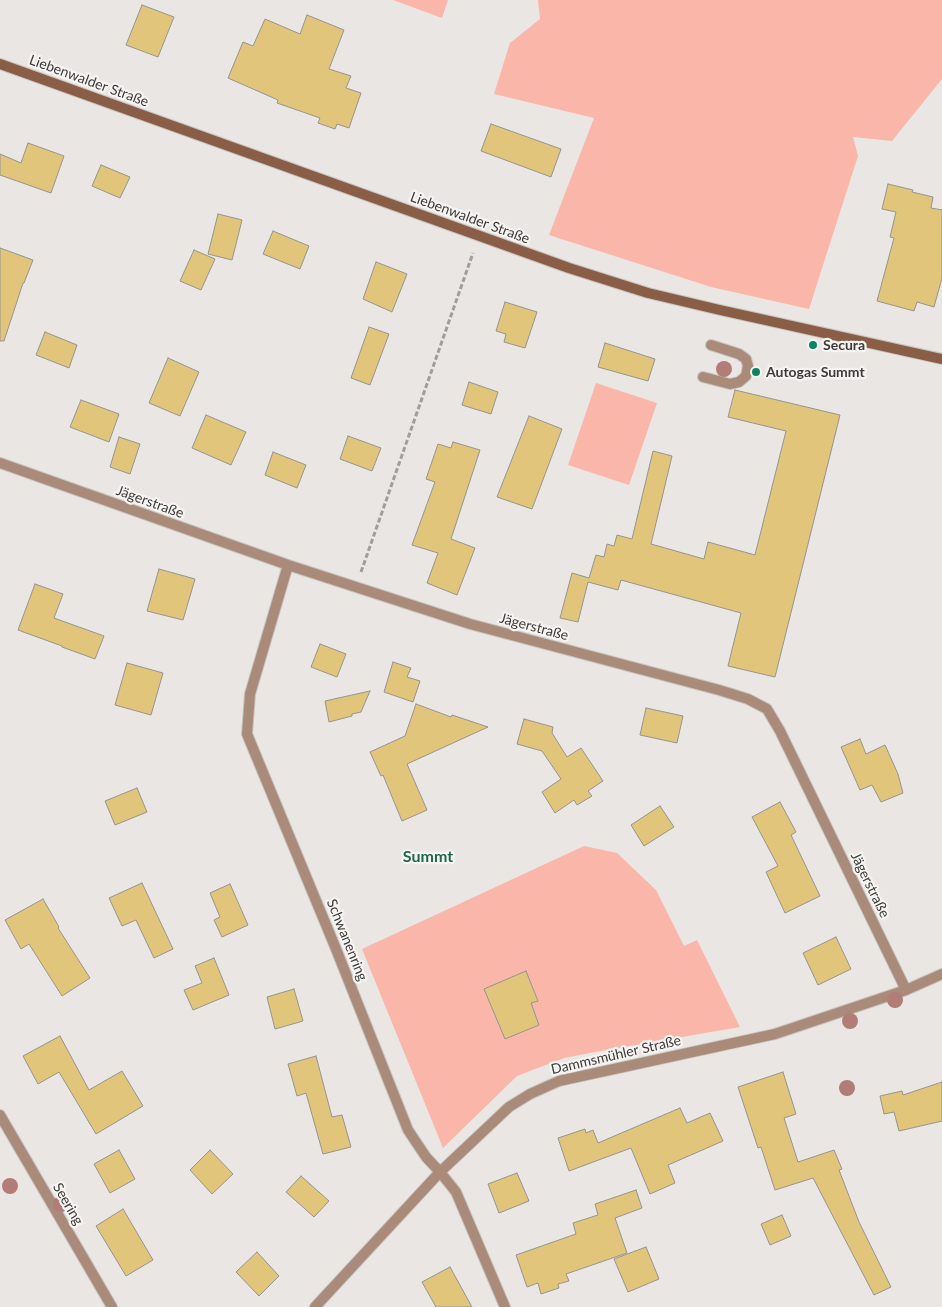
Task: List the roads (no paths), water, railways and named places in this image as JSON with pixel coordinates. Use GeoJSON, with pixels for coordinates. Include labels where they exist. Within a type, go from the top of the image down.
{"type":"FeatureCollection","features":[{"type":"Feature","properties":{"kind":"main road","name":"Liebenwalder Straße"},"geometry":{"type":"LineString","coordinates":[[0,64],[569,268],[648,293],[942,359]]}},
{"type":"Feature","properties":{"kind":"street"},"geometry":{"type":"LineString","coordinates":[[703,377],[730,384],[739,382],[746,376],[748,366],[746,359],[740,354],[710,345]]}},
{"type":"Feature","properties":{"kind":"street","name":"Jägerstraße"},"geometry":{"type":"LineString","coordinates":[[0,463],[288,566],[470,624],[718,690],[748,699],[767,709],[780,731],[906,990]]}},
{"type":"Feature","properties":{"kind":"street","name":"Schwanenring"},"geometry":{"type":"LineString","coordinates":[[288,566],[250,694],[247,734],[408,1130],[426,1157],[456,1192],[505,1307]]}},
{"type":"Feature","properties":{"kind":"street","name":"Dammsmühler Straße"},"geometry":{"type":"LineString","coordinates":[[314,1307],[440,1172],[509,1107],[530,1094],[559,1081],[775,1034],[906,990],[942,974]]}},
{"type":"Feature","properties":{"kind":"street","name":"Seering"},"geometry":{"type":"LineString","coordinates":[[0,1115],[112,1307]]}},
{"type":"Feature","properties":{"kind":"place","name":"Secura"},"geometry":{"type":"Point","coordinates":[813,345]}},
{"type":"Feature","properties":{"kind":"place","name":"Autogas Summt"},"geometry":{"type":"Point","coordinates":[756,372]}},
{"type":"Feature","properties":{"kind":"district","name":"Summt"},"geometry":{"type":"Point","coordinates":[428,857]}}]}
